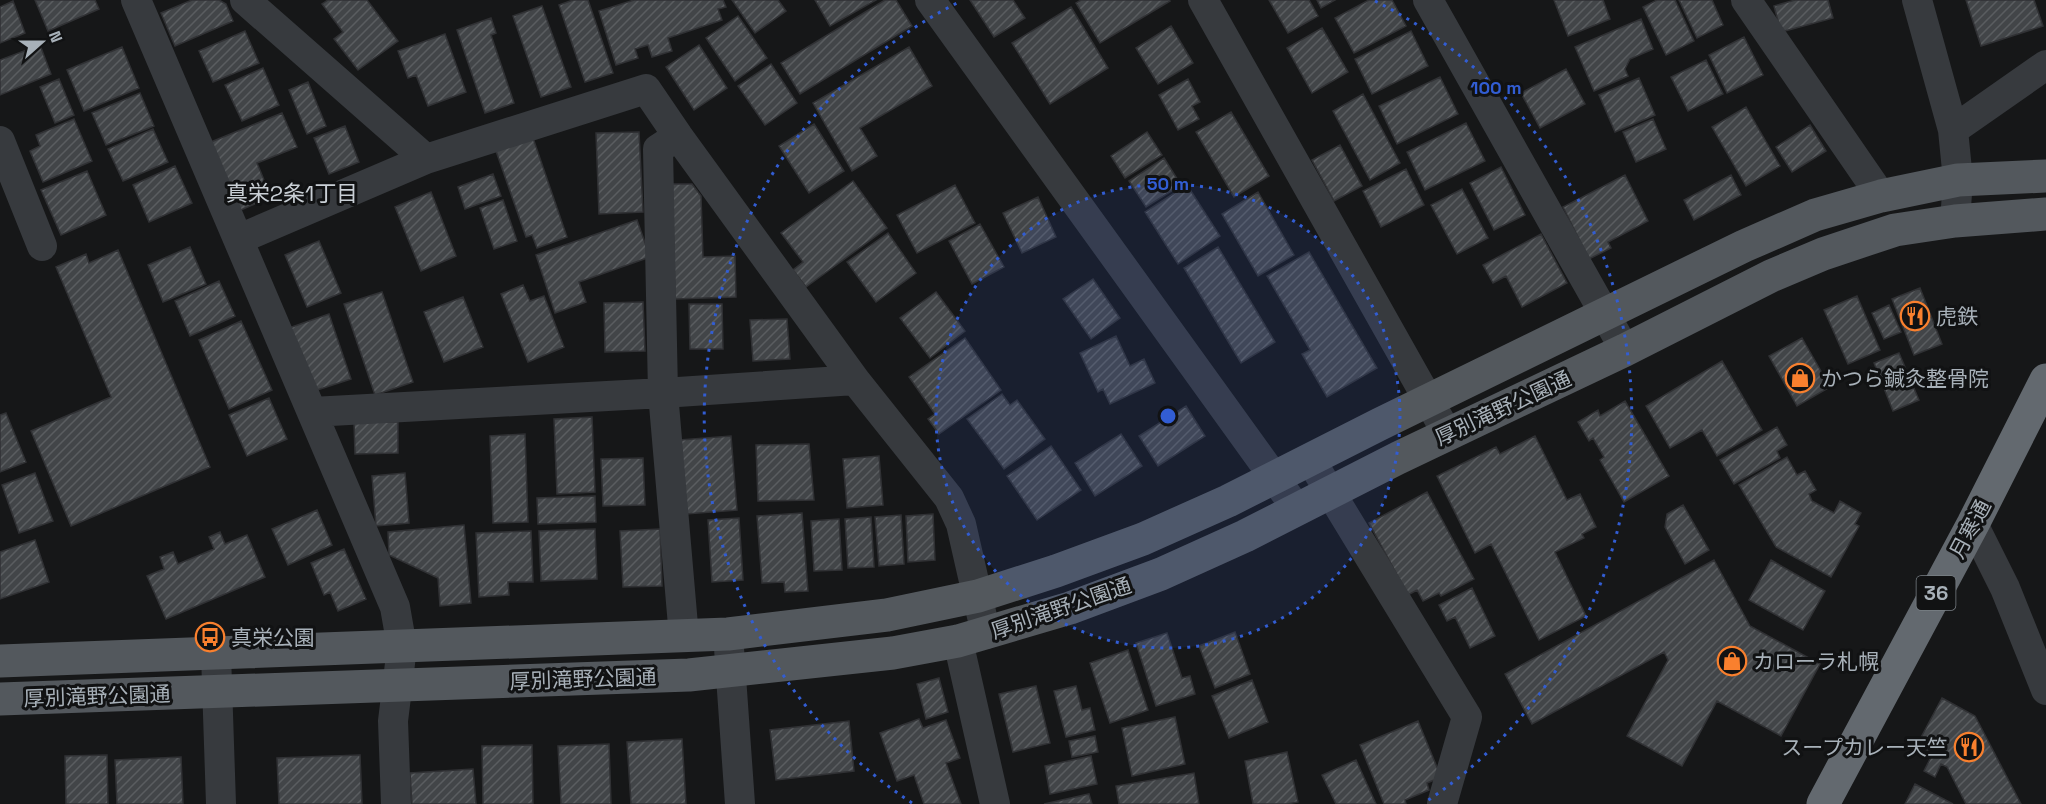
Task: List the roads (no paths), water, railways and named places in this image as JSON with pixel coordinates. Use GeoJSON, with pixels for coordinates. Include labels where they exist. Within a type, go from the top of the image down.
{"type":"FeatureCollection","features":[{"type":"Feature","properties":{"kind":"highway","name":"月寒通"},"geometry":{"type":"LineString","coordinates":[[1823,804],[1973,524],[2046,381]]}},
{"type":"Feature","properties":{"kind":"main road","name":"厚別滝野公園通"},"geometry":{"type":"LineString","coordinates":[[0,661],[684,637],[887,615],[978,596],[1056,571],[1143,538],[1228,501],[1744,246],[1815,215],[1881,196],[1958,180],[2046,177]]}},
{"type":"Feature","properties":{"kind":"main road","name":"厚別滝野公園通"},"geometry":{"type":"LineString","coordinates":[[0,699],[688,675],[893,654],[972,638],[1070,608],[1161,574],[1245,536],[1771,276],[1823,254],[1895,230],[1955,221],[2046,214]]}},
{"type":"Feature","properties":{"kind":"street"},"geometry":{"type":"LineString","coordinates":[[136,0],[395,607],[402,647],[393,721],[396,804]]}},
{"type":"Feature","properties":{"kind":"street"},"geometry":{"type":"LineString","coordinates":[[246,0],[426,159]]}},
{"type":"Feature","properties":{"kind":"street"},"geometry":{"type":"LineString","coordinates":[[930,0],[1298,509]]}},
{"type":"Feature","properties":{"kind":"street"},"geometry":{"type":"LineString","coordinates":[[1203,0],[1448,435]]}},
{"type":"Feature","properties":{"kind":"street"},"geometry":{"type":"LineString","coordinates":[[1428,0],[1625,350]]}},
{"type":"Feature","properties":{"kind":"street"},"geometry":{"type":"LineString","coordinates":[[1746,0],[1881,196]]}},
{"type":"Feature","properties":{"kind":"street"},"geometry":{"type":"LineString","coordinates":[[1917,0],[1953,130],[1958,180],[1955,221]]}},
{"type":"Feature","properties":{"kind":"street"},"geometry":{"type":"LineString","coordinates":[[1953,130],[2046,65]]}},
{"type":"Feature","properties":{"kind":"street"},"geometry":{"type":"LineString","coordinates":[[239,239],[426,159],[646,89],[855,380],[949,498],[962,524],[978,596],[972,638],[995,804]]}},
{"type":"Feature","properties":{"kind":"street"},"geometry":{"type":"LineString","coordinates":[[678,136],[658,149],[663,393],[684,637]]}},
{"type":"Feature","properties":{"kind":"street"},"geometry":{"type":"LineString","coordinates":[[2,152],[42,246]]}},
{"type":"Feature","properties":{"kind":"street"},"geometry":{"type":"LineString","coordinates":[[312,412],[855,380]]}},
{"type":"Feature","properties":{"kind":"street"},"geometry":{"type":"LineString","coordinates":[[1310,459],[1467,717],[1442,804]]}},
{"type":"Feature","properties":{"kind":"street"},"geometry":{"type":"LineString","coordinates":[[1973,524],[2005,588],[2046,690]]}},
{"type":"Feature","properties":{"kind":"street"},"geometry":{"type":"LineString","coordinates":[[728,634],[740,804]]}},
{"type":"Feature","properties":{"kind":"street"},"geometry":{"type":"LineString","coordinates":[[216,654],[221,804]]}},
{"type":"Feature","properties":{"kind":"place","name":"虎鉄"},"geometry":{"type":"Point","coordinates":[1915,316]}},
{"type":"Feature","properties":{"kind":"place","name":"かつら鍼灸整骨院"},"geometry":{"type":"Point","coordinates":[1800,378]}},
{"type":"Feature","properties":{"kind":"place","name":"真栄公園"},"geometry":{"type":"Point","coordinates":[210,637]}},
{"type":"Feature","properties":{"kind":"place","name":"カローラ札幌"},"geometry":{"type":"Point","coordinates":[1732,661]}},
{"type":"Feature","properties":{"kind":"place","name":"スープカレー天竺"},"geometry":{"type":"Point","coordinates":[1969,747]}},
{"type":"Feature","properties":{"kind":"district","name":"真栄2条1丁目"},"geometry":{"type":"Point","coordinates":[292,193]}}]}
